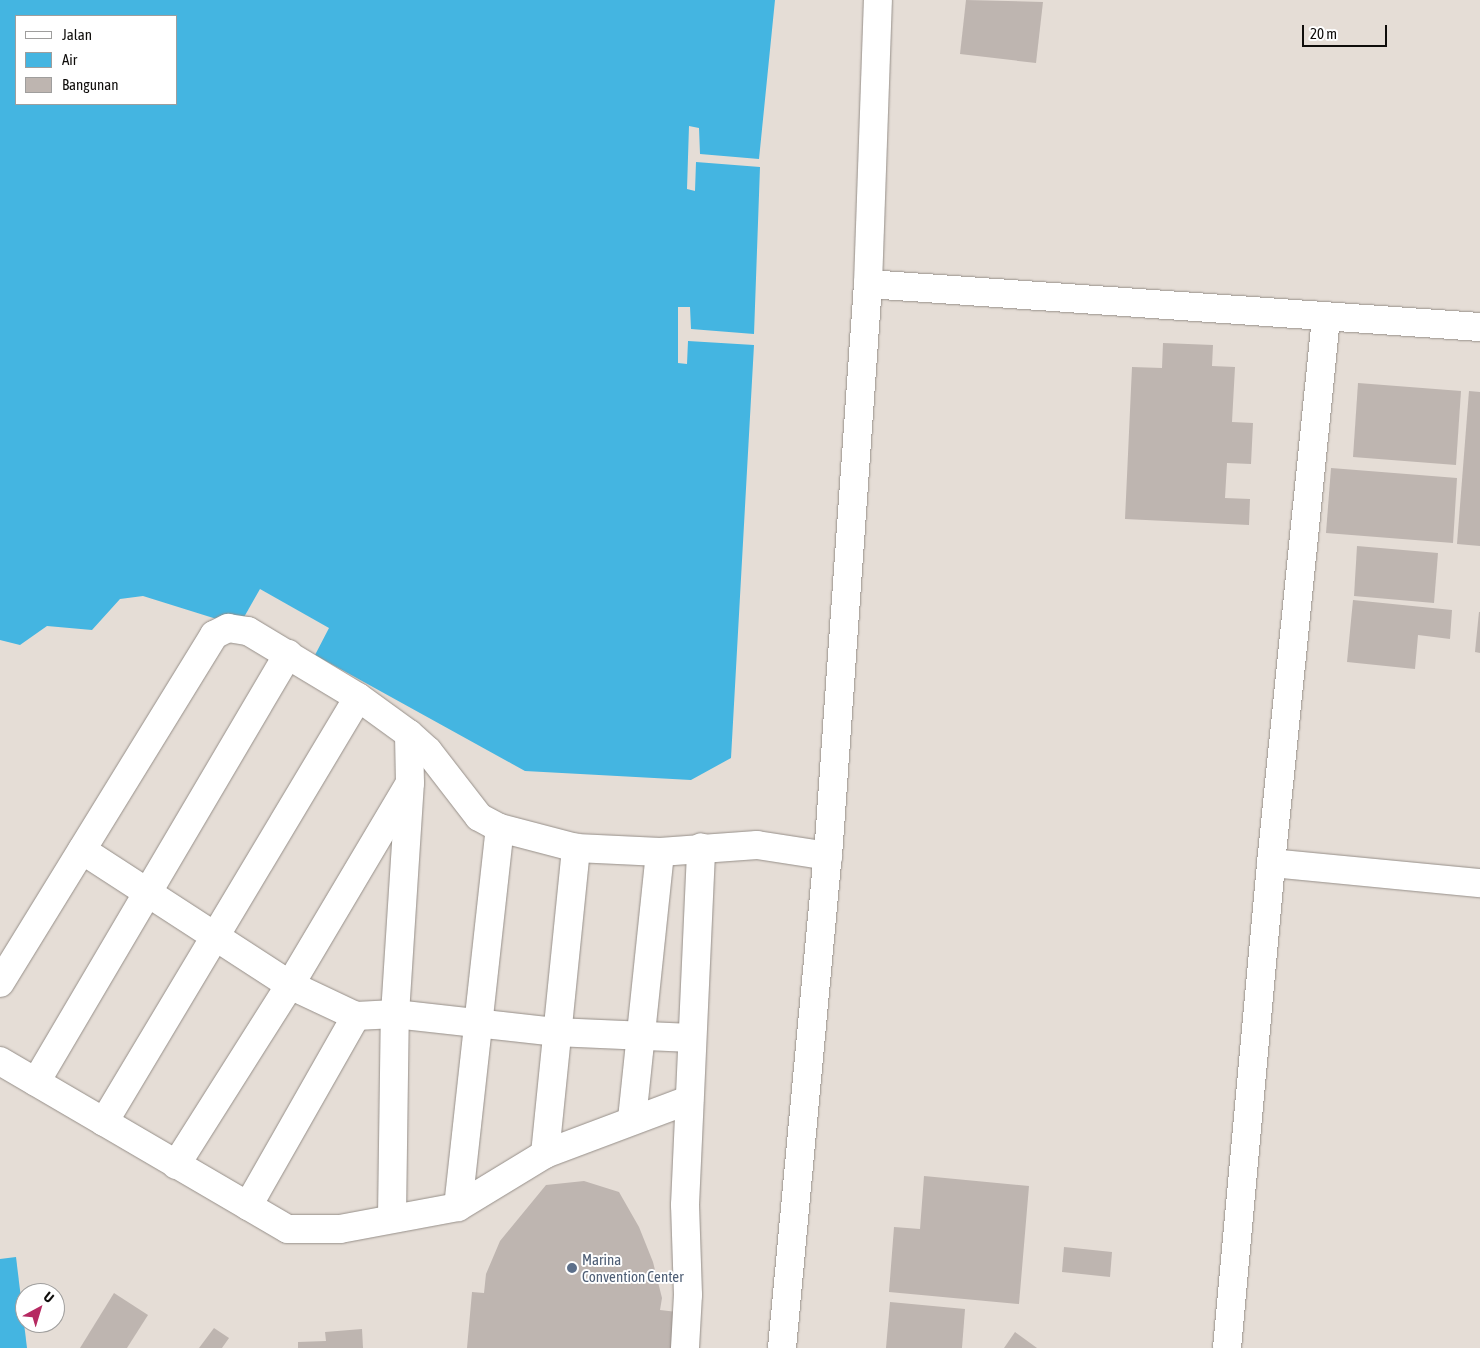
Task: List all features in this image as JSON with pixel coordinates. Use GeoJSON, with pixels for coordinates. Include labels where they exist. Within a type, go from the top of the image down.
{"type":"FeatureCollection","features":[{"type":"Feature","properties":{"kind":"street"},"geometry":{"type":"LineString","coordinates":[[782,1348],[828,856],[868,284],[878,0]]}},
{"type":"Feature","properties":{"kind":"street"},"geometry":{"type":"LineString","coordinates":[[868,284],[1326,318],[1480,326]]}},
{"type":"Feature","properties":{"kind":"street"},"geometry":{"type":"LineString","coordinates":[[1227,1348],[1271,863],[1326,318]]}},
{"type":"Feature","properties":{"kind":"street"},"geometry":{"type":"LineString","coordinates":[[0,983],[214,635],[228,628],[248,631],[288,654],[358,697],[409,734],[428,751],[479,816],[500,828],[576,848],[660,852],[701,847],[757,845],[828,856]]}},
{"type":"Feature","properties":{"kind":"street"},"geometry":{"type":"LineString","coordinates":[[36,1082],[149,895],[288,654]]}},
{"type":"Feature","properties":{"kind":"street"},"geometry":{"type":"LineString","coordinates":[[104,1122],[217,938],[358,697]]}},
{"type":"Feature","properties":{"kind":"street"},"geometry":{"type":"LineString","coordinates":[[392,1217],[394,1014],[410,783],[409,734]]}},
{"type":"Feature","properties":{"kind":"street"},"geometry":{"type":"LineString","coordinates":[[176,1165],[290,985],[410,783]]}},
{"type":"Feature","properties":{"kind":"street"},"geometry":{"type":"LineString","coordinates":[[458,1207],[476,1021],[500,828]]}},
{"type":"Feature","properties":{"kind":"street"},"geometry":{"type":"LineString","coordinates":[[685,1348],[688,1295],[684,1205],[701,847]]}},
{"type":"Feature","properties":{"kind":"street"},"geometry":{"type":"LineString","coordinates":[[545,1154],[555,1032],[576,848]]}},
{"type":"Feature","properties":{"kind":"street"},"geometry":{"type":"LineString","coordinates":[[82,850],[290,985],[356,1016],[394,1014],[476,1021],[555,1032],[640,1034],[692,1038]]}},
{"type":"Feature","properties":{"kind":"street"},"geometry":{"type":"LineString","coordinates":[[632,1119],[660,852]]}},
{"type":"Feature","properties":{"kind":"street"},"geometry":{"type":"LineString","coordinates":[[1271,863],[1480,882]]}},
{"type":"Feature","properties":{"kind":"street"},"geometry":{"type":"LineString","coordinates":[[248,1206],[356,1016]]}},
{"type":"Feature","properties":{"kind":"street"},"geometry":{"type":"LineString","coordinates":[[0,1061],[288,1229],[340,1228],[392,1217],[458,1207],[545,1154],[632,1119],[689,1100]]}},
{"type":"Feature","properties":{"kind":"water"},"geometry":{"type":"Polygon","coordinates":[[[0,0],[775,0],[759,159],[700,154],[699,128],[689,126],[687,189],[695,191],[696,162],[760,167],[754,334],[691,329],[690,307],[678,307],[678,363],[687,364],[688,341],[754,345],[731,758],[691,780],[525,771],[315,655],[329,628],[260,589],[239,626],[143,596],[120,599],[92,630],[47,626],[20,645],[0,640],[0,0]]]}},
{"type":"Feature","properties":{"kind":"water"},"geometry":{"type":"Polygon","coordinates":[[[16,1257],[19,1283],[15,1283],[15,1333],[25,1333],[27,1348],[0,1348],[0,1259],[16,1257]]]}},
{"type":"Feature","properties":{"kind":"building"},"geometry":{"type":"Polygon","coordinates":[[[966,0],[1043,2],[1036,63],[960,54],[966,0]]]}},
{"type":"Feature","properties":{"kind":"building"},"geometry":{"type":"Polygon","coordinates":[[[1163,343],[1213,345],[1212,366],[1235,367],[1232,422],[1253,423],[1251,464],[1227,463],[1225,498],[1250,499],[1249,525],[1125,519],[1132,367],[1162,368],[1163,343]]]}},
{"type":"Feature","properties":{"kind":"building"},"geometry":{"type":"Polygon","coordinates":[[[1358,383],[1461,391],[1456,465],[1353,457],[1358,383]]]}},
{"type":"Feature","properties":{"kind":"building"},"geometry":{"type":"Polygon","coordinates":[[[1469,391],[1480,392],[1480,546],[1457,544],[1469,391]]]}},
{"type":"Feature","properties":{"kind":"building"},"geometry":{"type":"Polygon","coordinates":[[[1331,468],[1457,478],[1453,543],[1326,533],[1331,468]]]}},
{"type":"Feature","properties":{"kind":"building"},"geometry":{"type":"Polygon","coordinates":[[[1357,546],[1438,553],[1434,603],[1354,596],[1357,546]]]}},
{"type":"Feature","properties":{"kind":"building"},"geometry":{"type":"Polygon","coordinates":[[[1353,600],[1452,610],[1450,639],[1418,635],[1415,669],[1347,662],[1353,600]]]}},
{"type":"Feature","properties":{"kind":"building"},"geometry":{"type":"Polygon","coordinates":[[[1480,612],[1480,653],[1475,652],[1480,612]]]}},
{"type":"Feature","properties":{"kind":"building"},"geometry":{"type":"Polygon","coordinates":[[[924,1176],[1029,1186],[1019,1304],[889,1292],[894,1227],[920,1229],[924,1176]]]}},
{"type":"Feature","properties":{"kind":"building","name":"Marina Convention Center"},"geometry":{"type":"Polygon","coordinates":[[[584,1181],[619,1192],[639,1227],[653,1262],[662,1298],[660,1310],[677,1312],[673,1348],[467,1348],[472,1292],[484,1293],[486,1274],[500,1241],[546,1185],[584,1181]]]}},
{"type":"Feature","properties":{"kind":"building"},"geometry":{"type":"Polygon","coordinates":[[[1064,1247],[1112,1252],[1110,1277],[1062,1272],[1064,1247]]]}},
{"type":"Feature","properties":{"kind":"building"},"geometry":{"type":"Polygon","coordinates":[[[114,1293],[148,1315],[127,1348],[80,1348],[114,1293]]]}},
{"type":"Feature","properties":{"kind":"building"},"geometry":{"type":"Polygon","coordinates":[[[890,1302],[965,1309],[962,1348],[886,1348],[890,1302]]]}},
{"type":"Feature","properties":{"kind":"building"},"geometry":{"type":"Polygon","coordinates":[[[214,1328],[229,1338],[222,1348],[199,1348],[214,1328]]]}},
{"type":"Feature","properties":{"kind":"building"},"geometry":{"type":"Polygon","coordinates":[[[362,1329],[363,1348],[298,1348],[298,1342],[326,1341],[325,1332],[362,1329]]]}},
{"type":"Feature","properties":{"kind":"building"},"geometry":{"type":"Polygon","coordinates":[[[1015,1332],[1037,1348],[1004,1348],[1015,1332]]]}},
{"type":"Feature","properties":{"kind":"place","name":"Marina Convention Center"},"geometry":{"type":"Point","coordinates":[572,1268]}}]}
